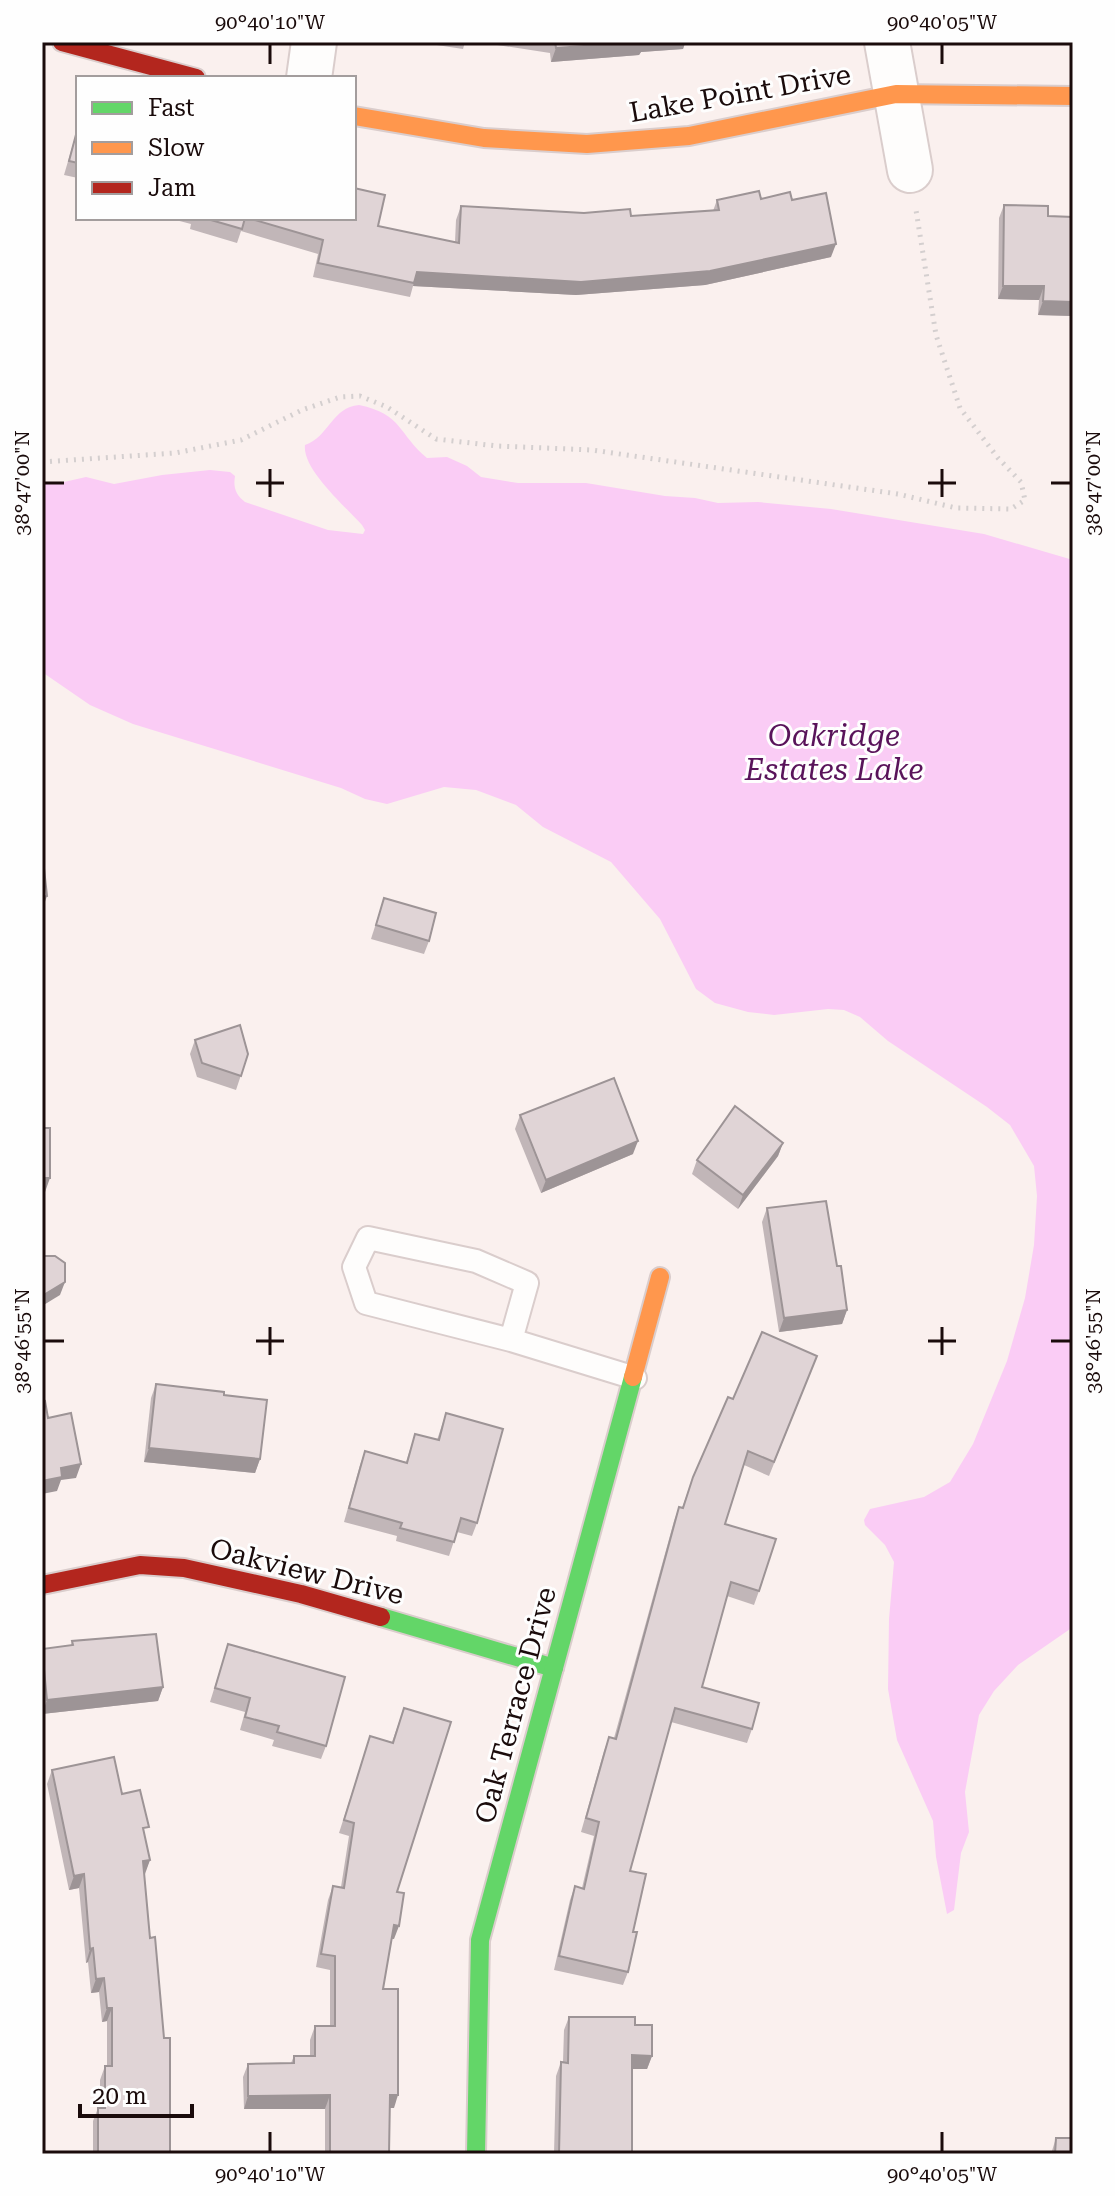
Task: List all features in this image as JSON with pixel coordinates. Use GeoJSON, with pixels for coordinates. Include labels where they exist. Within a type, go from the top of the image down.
{"type":"FeatureCollection","features":[{"type":"Feature","properties":{"kind":"street"},"geometry":{"type":"LineString","coordinates":[[62,42],[189,76]]}},
{"type":"Feature","properties":{"kind":"street"},"geometry":{"type":"LineString","coordinates":[[309,76],[314,42]]}},
{"type":"Feature","properties":{"kind":"street"},"geometry":{"type":"LineString","coordinates":[[887,42],[910,170]]}},
{"type":"Feature","properties":{"kind":"street","name":"Lake Point Drive"},"geometry":{"type":"LineString","coordinates":[[356,116],[484,138],[587,144],[689,136],[896,94],[1073,96]]}},
{"type":"Feature","properties":{"kind":"street","name":"Oak Terrace Drive"},"geometry":{"type":"LineString","coordinates":[[476,2154],[480,1940],[660,1277]]}},
{"type":"Feature","properties":{"kind":"street","name":"Oakview Drive"},"geometry":{"type":"LineString","coordinates":[[42,1585],[140,1565],[184,1568],[301,1594],[554,1668]]}},
{"type":"Feature","properties":{"kind":"lane"},"geometry":{"type":"LineString","coordinates":[[511,1340],[527,1283],[476,1261],[368,1238],[354,1267],[366,1303],[511,1340],[635,1378]]}},
{"type":"Feature","properties":{"kind":"path"},"geometry":{"type":"LineString","coordinates":[[42,462],[175,453],[241,440],[302,410],[340,397],[360,396],[387,407],[436,439],[497,446],[592,450],[898,494],[956,508],[1011,509],[1025,500],[1021,482],[998,458],[960,408],[936,335],[910,170]]}},
{"type":"Feature","properties":{"kind":"water","name":"Oakridge Estates Lake"},"geometry":{"type":"Polygon","coordinates":[[[359,405],[392,419],[427,458],[447,457],[481,477],[518,483],[586,483],[718,503],[758,502],[831,509],[984,534],[1073,560],[1073,1627],[1018,1665],[994,1691],[979,1715],[965,1792],[969,1832],[961,1853],[954,1910],[947,1914],[933,1821],[897,1740],[888,1689],[894,1562],[885,1545],[865,1525],[864,1520],[870,1509],[924,1497],[950,1482],[973,1444],[1007,1361],[1025,1298],[1034,1245],[1037,1196],[1034,1166],[1010,1125],[888,1041],[860,1017],[844,1010],[774,1015],[715,1003],[696,989],[660,919],[611,862],[543,827],[516,805],[476,790],[444,787],[387,804],[365,799],[341,788],[133,724],[90,705],[42,672],[42,482],[64,482],[86,477],[114,484],[210,470],[230,472],[235,476],[237,494],[245,502],[328,530],[363,534],[365,530],[362,525],[317,476],[306,455],[305,445],[320,436],[336,416],[359,405]]]}},
{"type":"Feature","properties":{"kind":"building"},"geometry":{"type":"Polygon","coordinates":[[[555,42],[640,42],[556,48],[555,42]]]}},
{"type":"Feature","properties":{"kind":"building"},"geometry":{"type":"Polygon","coordinates":[[[76,135],[76,163],[69,161],[76,135]]]}},
{"type":"Feature","properties":{"kind":"building"},"geometry":{"type":"Polygon","coordinates":[[[356,188],[385,195],[378,226],[459,243],[461,206],[584,213],[630,209],[631,216],[719,210],[717,200],[759,191],[761,199],[790,192],[792,200],[826,193],[836,244],[710,271],[581,282],[417,272],[414,283],[318,263],[323,240],[255,220],[356,220],[356,188]]]}},
{"type":"Feature","properties":{"kind":"building"},"geometry":{"type":"Polygon","coordinates":[[[1004,205],[1048,206],[1048,216],[1073,217],[1073,302],[1043,301],[1044,286],[1003,286],[1004,205]]]}},
{"type":"Feature","properties":{"kind":"building"},"geometry":{"type":"Polygon","coordinates":[[[211,220],[244,220],[242,229],[211,220]]]}},
{"type":"Feature","properties":{"kind":"building"},"geometry":{"type":"Polygon","coordinates":[[[42,850],[47,896],[42,897],[42,850]]]}},
{"type":"Feature","properties":{"kind":"building"},"geometry":{"type":"Polygon","coordinates":[[[384,898],[436,913],[429,941],[376,925],[384,898]]]}},
{"type":"Feature","properties":{"kind":"building"},"geometry":{"type":"Polygon","coordinates":[[[240,1025],[248,1054],[241,1076],[202,1063],[195,1040],[240,1025]]]}},
{"type":"Feature","properties":{"kind":"building"},"geometry":{"type":"Polygon","coordinates":[[[614,1078],[638,1141],[546,1180],[520,1115],[614,1078]]]}},
{"type":"Feature","properties":{"kind":"building"},"geometry":{"type":"Polygon","coordinates":[[[735,1106],[783,1143],[743,1195],[697,1160],[735,1106]]]}},
{"type":"Feature","properties":{"kind":"building"},"geometry":{"type":"Polygon","coordinates":[[[42,1128],[50,1128],[50,1178],[42,1178],[42,1128]]]}},
{"type":"Feature","properties":{"kind":"building"},"geometry":{"type":"Polygon","coordinates":[[[826,1201],[837,1266],[841,1266],[847,1310],[784,1318],[767,1208],[826,1201]]]}},
{"type":"Feature","properties":{"kind":"building"},"geometry":{"type":"Polygon","coordinates":[[[42,1256],[55,1256],[65,1263],[65,1282],[42,1296],[42,1256]]]}},
{"type":"Feature","properties":{"kind":"building"},"geometry":{"type":"Polygon","coordinates":[[[762,1332],[817,1356],[774,1462],[748,1451],[725,1524],[776,1539],[759,1591],[731,1582],[702,1687],[759,1703],[752,1729],[675,1708],[630,1871],[646,1874],[628,1972],[559,1956],[575,1886],[584,1889],[599,1822],[586,1818],[609,1737],[616,1739],[679,1507],[683,1508],[728,1397],[733,1399],[762,1332]]]}},
{"type":"Feature","properties":{"kind":"building"},"geometry":{"type":"Polygon","coordinates":[[[156,1384],[267,1400],[260,1459],[149,1448],[156,1384]]]}},
{"type":"Feature","properties":{"kind":"building"},"geometry":{"type":"Polygon","coordinates":[[[45,1401],[48,1418],[71,1413],[81,1464],[61,1468],[62,1477],[42,1481],[42,1402],[45,1401]]]}},
{"type":"Feature","properties":{"kind":"building"},"geometry":{"type":"Polygon","coordinates":[[[446,1413],[503,1429],[477,1523],[461,1518],[454,1542],[400,1528],[402,1523],[349,1508],[365,1451],[407,1463],[415,1434],[439,1440],[446,1413]]]}},
{"type":"Feature","properties":{"kind":"building"},"geometry":{"type":"Polygon","coordinates":[[[156,1634],[163,1687],[47,1700],[42,1649],[73,1645],[72,1641],[156,1634]]]}},
{"type":"Feature","properties":{"kind":"building"},"geometry":{"type":"Polygon","coordinates":[[[228,1644],[345,1677],[326,1746],[277,1732],[279,1726],[245,1717],[250,1698],[215,1688],[228,1644]]]}},
{"type":"Feature","properties":{"kind":"building"},"geometry":{"type":"Polygon","coordinates":[[[404,1708],[451,1722],[397,1892],[404,1893],[399,1926],[394,1925],[383,1989],[398,1989],[398,2095],[390,2095],[389,2154],[330,2154],[330,2095],[248,2096],[248,2064],[294,2063],[294,2056],[315,2056],[315,2026],[335,2026],[335,1956],[321,1954],[333,1886],[344,1888],[354,1823],[344,1820],[370,1736],[393,1743],[404,1708]]]}},
{"type":"Feature","properties":{"kind":"building"},"geometry":{"type":"Polygon","coordinates":[[[114,1757],[122,1794],[140,1790],[149,1827],[143,1828],[150,1860],[143,1861],[150,1938],[155,1937],[164,2038],[170,2038],[170,2154],[98,2154],[98,2108],[105,2108],[105,2066],[112,2066],[112,2008],[107,2008],[104,1978],[96,1979],[93,1948],[90,1949],[84,1874],[74,1876],[52,1770],[114,1757]]]}},
{"type":"Feature","properties":{"kind":"building"},"geometry":{"type":"Polygon","coordinates":[[[569,2017],[635,2017],[635,2025],[652,2025],[652,2056],[632,2055],[632,2153],[637,2154],[559,2154],[561,2062],[568,2063],[569,2017]]]}},
{"type":"Feature","properties":{"kind":"building"},"geometry":{"type":"Polygon","coordinates":[[[1056,2138],[1073,2138],[1073,2154],[1055,2154],[1056,2138]]]}},
{"type":"Feature","properties":{"kind":"traffic: fast"},"geometry":{"type":"LineString","coordinates":[[476,2154],[480,1940],[633,1377]]}},
{"type":"Feature","properties":{"kind":"traffic: fast"},"geometry":{"type":"LineString","coordinates":[[381,1617],[554,1668]]}},
{"type":"Feature","properties":{"kind":"traffic: slow"},"geometry":{"type":"LineString","coordinates":[[356,116],[484,138],[587,144],[689,136],[896,94],[1073,96]]}},
{"type":"Feature","properties":{"kind":"traffic: slow"},"geometry":{"type":"LineString","coordinates":[[633,1377],[660,1277]]}},
{"type":"Feature","properties":{"kind":"traffic: jam"},"geometry":{"type":"LineString","coordinates":[[62,42],[189,76]]}},
{"type":"Feature","properties":{"kind":"traffic: jam"},"geometry":{"type":"LineString","coordinates":[[42,1585],[140,1565],[184,1568],[301,1594],[381,1617]]}}]}
